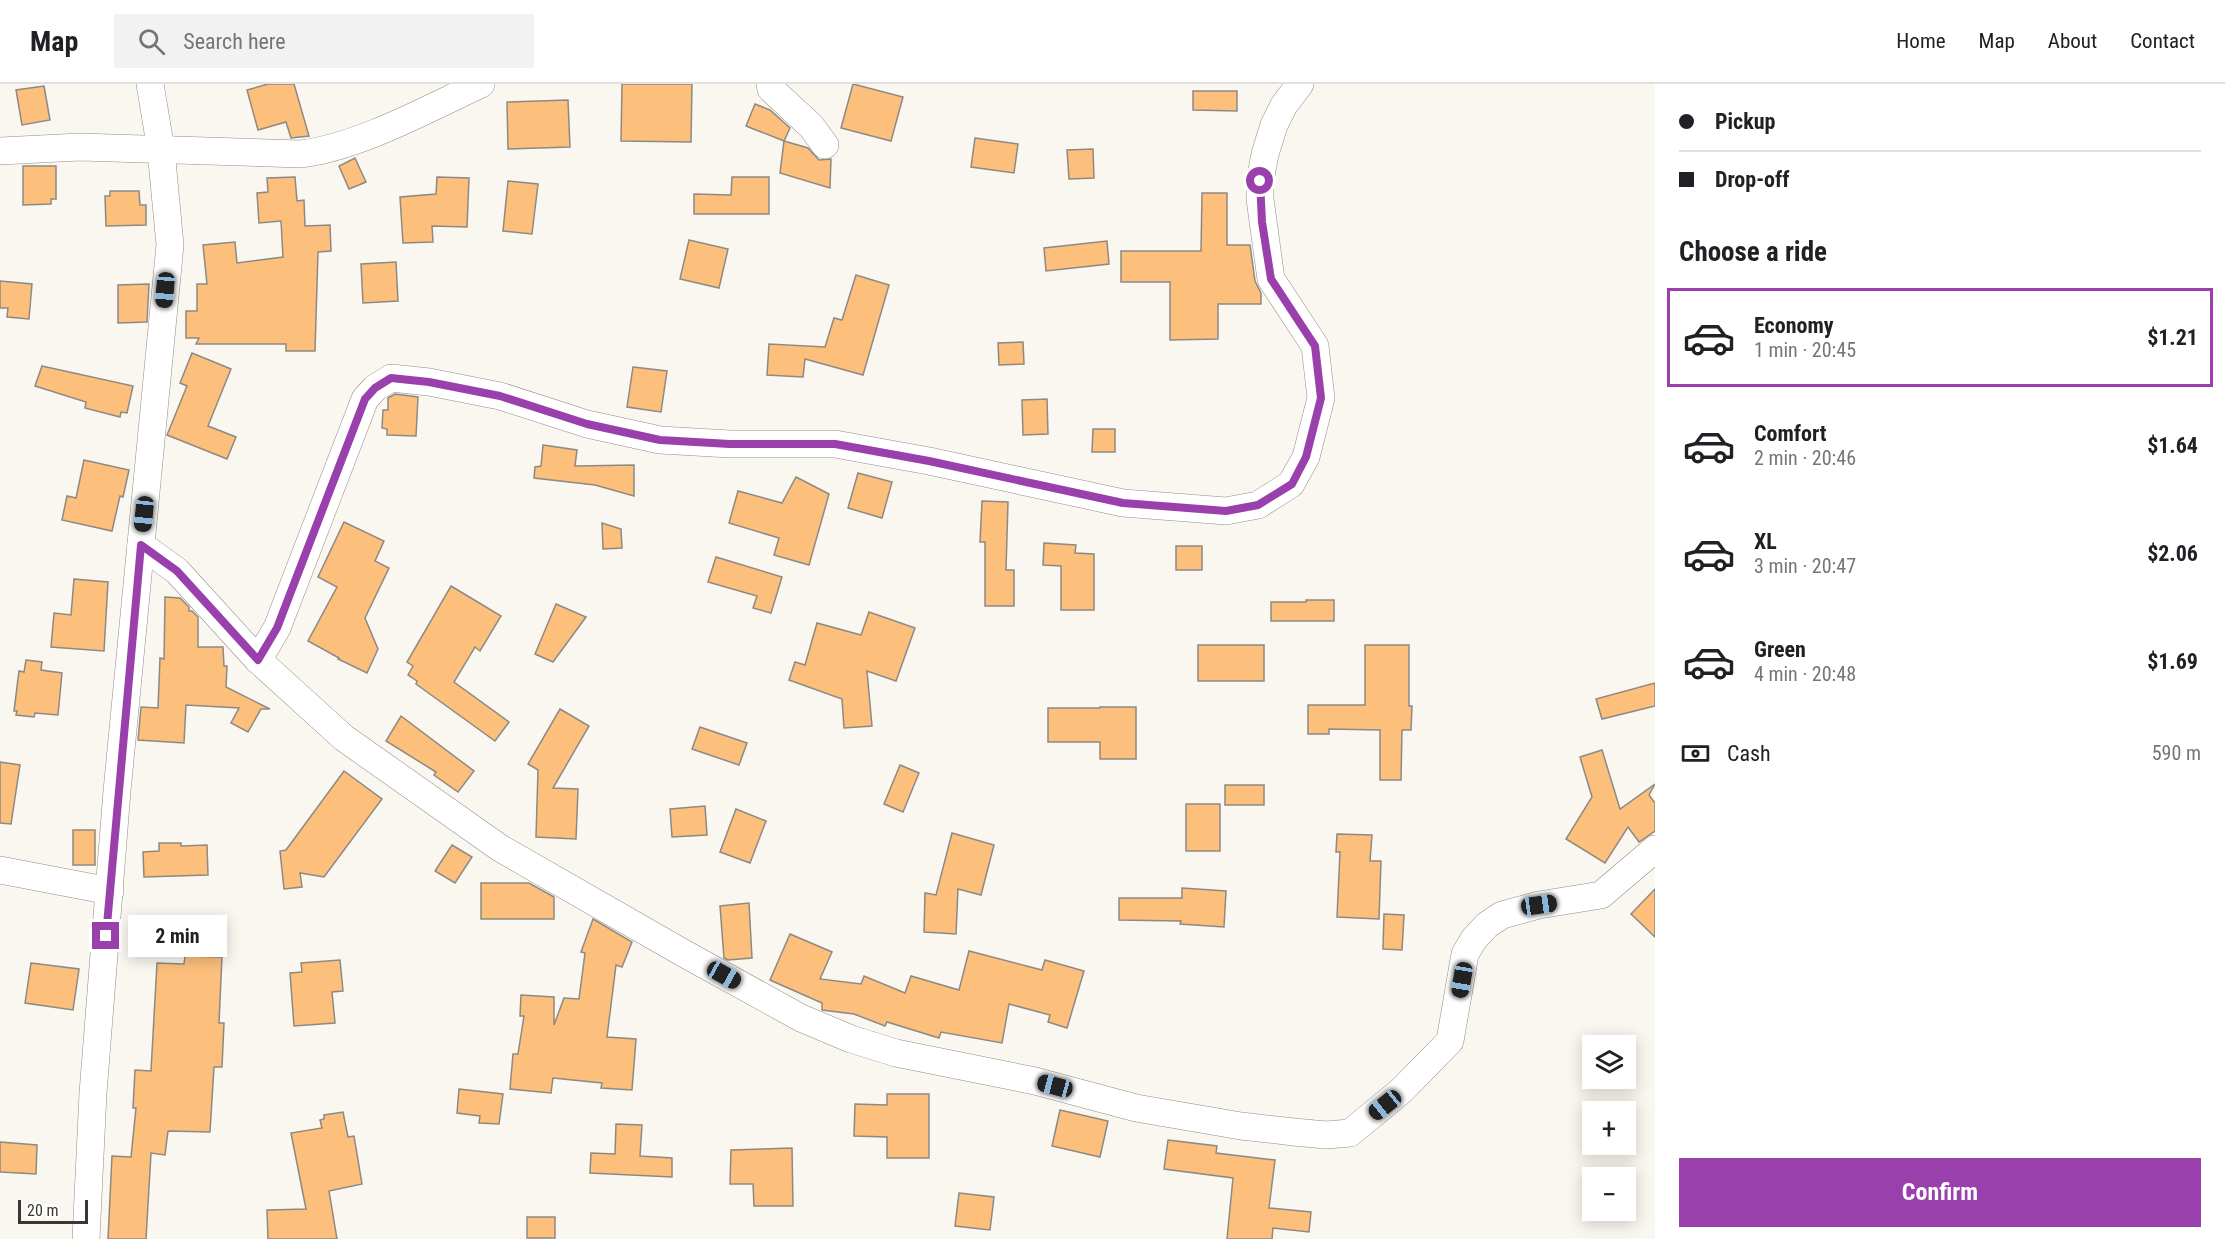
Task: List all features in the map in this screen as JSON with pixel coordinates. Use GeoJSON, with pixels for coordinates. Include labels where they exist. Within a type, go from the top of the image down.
{"type":"FeatureCollection","features":[{"type":"Feature","properties":{"kind":"street"},"geometry":{"type":"LineString","coordinates":[[86,1239],[93,1093],[110,891],[170,245],[161,150],[150,84]]}},
{"type":"Feature","properties":{"kind":"street"},"geometry":{"type":"LineString","coordinates":[[770,84],[771,89],[810,126],[825,145]]}},
{"type":"Feature","properties":{"kind":"street"},"geometry":{"type":"LineString","coordinates":[[258,660],[277,628],[365,399],[375,388],[391,378],[429,382],[500,396],[587,424],[660,440],[730,444],[835,444],[929,461],[1123,503],[1226,511],[1258,505],[1292,484],[1306,457],[1321,398],[1315,346],[1271,279],[1260,199],[1263,163],[1274,124],[1284,105],[1300,84]]}},
{"type":"Feature","properties":{"kind":"street"},"geometry":{"type":"LineString","coordinates":[[0,151],[81,147],[313,153],[358,139],[470,86]]}},
{"type":"Feature","properties":{"kind":"street"},"geometry":{"type":"LineString","coordinates":[[141,545],[177,571],[258,660],[345,738],[500,848],[801,1018],[850,1039],[896,1053],[1035,1081],[1136,1108],[1241,1126],[1326,1135],[1350,1133],[1402,1090],[1450,1041],[1465,954],[1474,939],[1487,925],[1503,915],[1539,905],[1601,895],[1655,849]]}},
{"type":"Feature","properties":{"kind":"street"},"geometry":{"type":"LineString","coordinates":[[0,870],[110,891]]}},
{"type":"Feature","properties":{"kind":"building"},"geometry":{"type":"Polygon","coordinates":[[[268,84],[294,84],[309,136],[291,138],[286,122],[258,130],[247,90],[268,84]]]}},
{"type":"Feature","properties":{"kind":"building"},"geometry":{"type":"Polygon","coordinates":[[[622,84],[692,84],[691,142],[621,141],[622,84]]]}},
{"type":"Feature","properties":{"kind":"building"},"geometry":{"type":"Polygon","coordinates":[[[853,84],[903,97],[891,141],[841,128],[853,84]]]}},
{"type":"Feature","properties":{"kind":"building"},"geometry":{"type":"Polygon","coordinates":[[[44,86],[50,120],[22,125],[16,90],[44,86]]]}},
{"type":"Feature","properties":{"kind":"building"},"geometry":{"type":"Polygon","coordinates":[[[1193,91],[1237,91],[1237,111],[1193,110],[1193,91]]]}},
{"type":"Feature","properties":{"kind":"building"},"geometry":{"type":"Polygon","coordinates":[[[568,100],[570,147],[508,149],[507,102],[568,100]]]}},
{"type":"Feature","properties":{"kind":"building"},"geometry":{"type":"Polygon","coordinates":[[[755,104],[770,110],[790,128],[784,141],[746,126],[755,104]]]}},
{"type":"Feature","properties":{"kind":"building"},"geometry":{"type":"Polygon","coordinates":[[[975,138],[1018,144],[1014,173],[971,167],[975,138]]]}},
{"type":"Feature","properties":{"kind":"building"},"geometry":{"type":"Polygon","coordinates":[[[784,141],[808,148],[819,160],[831,159],[830,188],[780,173],[784,141]]]}},
{"type":"Feature","properties":{"kind":"building"},"geometry":{"type":"Polygon","coordinates":[[[1093,149],[1094,178],[1069,179],[1067,150],[1093,149]]]}},
{"type":"Feature","properties":{"kind":"building"},"geometry":{"type":"Polygon","coordinates":[[[355,158],[366,182],[349,189],[339,166],[355,158]]]}},
{"type":"Feature","properties":{"kind":"building"},"geometry":{"type":"Polygon","coordinates":[[[23,166],[56,166],[56,199],[51,199],[51,204],[23,205],[23,166]]]}},
{"type":"Feature","properties":{"kind":"building"},"geometry":{"type":"Polygon","coordinates":[[[295,177],[297,201],[304,200],[305,226],[330,225],[331,251],[318,252],[315,351],[286,351],[286,344],[196,344],[199,338],[186,338],[186,311],[197,311],[197,284],[207,284],[203,245],[235,242],[237,263],[283,257],[281,221],[259,223],[257,193],[268,192],[267,178],[295,177]]]}},
{"type":"Feature","properties":{"kind":"building"},"geometry":{"type":"Polygon","coordinates":[[[437,177],[469,178],[467,227],[432,226],[433,242],[403,243],[400,197],[436,194],[437,177]]]}},
{"type":"Feature","properties":{"kind":"building"},"geometry":{"type":"Polygon","coordinates":[[[732,177],[769,177],[769,214],[694,214],[694,194],[731,195],[732,177]]]}},
{"type":"Feature","properties":{"kind":"building"},"geometry":{"type":"Polygon","coordinates":[[[508,181],[538,184],[532,234],[503,231],[508,181]]]}},
{"type":"Feature","properties":{"kind":"building"},"geometry":{"type":"Polygon","coordinates":[[[110,191],[139,191],[140,205],[146,205],[146,225],[106,226],[105,196],[110,196],[110,191]]]}},
{"type":"Feature","properties":{"kind":"building"},"geometry":{"type":"Polygon","coordinates":[[[1202,193],[1227,193],[1227,245],[1250,245],[1255,281],[1261,293],[1261,304],[1218,304],[1218,339],[1170,340],[1170,282],[1121,282],[1121,251],[1201,251],[1202,193]]]}},
{"type":"Feature","properties":{"kind":"building"},"geometry":{"type":"Polygon","coordinates":[[[689,240],[728,249],[719,288],[680,279],[689,240]]]}},
{"type":"Feature","properties":{"kind":"building"},"geometry":{"type":"Polygon","coordinates":[[[1107,241],[1109,264],[1046,271],[1044,248],[1107,241]]]}},
{"type":"Feature","properties":{"kind":"building"},"geometry":{"type":"Polygon","coordinates":[[[396,262],[398,301],[363,303],[361,264],[396,262]]]}},
{"type":"Feature","properties":{"kind":"building"},"geometry":{"type":"Polygon","coordinates":[[[856,275],[889,285],[863,375],[805,359],[803,377],[767,375],[769,344],[825,347],[834,318],[842,320],[856,275]]]}},
{"type":"Feature","properties":{"kind":"building"},"geometry":{"type":"Polygon","coordinates":[[[0,281],[32,284],[29,319],[7,317],[8,308],[0,308],[0,281]]]}},
{"type":"Feature","properties":{"kind":"building"},"geometry":{"type":"Polygon","coordinates":[[[149,284],[147,322],[118,323],[118,285],[149,284]]]}},
{"type":"Feature","properties":{"kind":"building"},"geometry":{"type":"Polygon","coordinates":[[[1023,342],[1024,364],[999,365],[998,343],[1023,342]]]}},
{"type":"Feature","properties":{"kind":"building"},"geometry":{"type":"Polygon","coordinates":[[[192,353],[231,369],[208,426],[236,437],[227,459],[167,435],[187,386],[180,383],[192,353]]]}},
{"type":"Feature","properties":{"kind":"building"},"geometry":{"type":"Polygon","coordinates":[[[42,366],[133,386],[127,413],[121,412],[120,417],[85,408],[86,402],[35,386],[42,366]]]}},
{"type":"Feature","properties":{"kind":"building"},"geometry":{"type":"Polygon","coordinates":[[[633,367],[667,371],[661,412],[627,407],[633,367]]]}},
{"type":"Feature","properties":{"kind":"building"},"geometry":{"type":"Polygon","coordinates":[[[395,394],[418,397],[416,436],[387,435],[387,429],[382,428],[383,410],[388,410],[388,398],[395,394]]]}},
{"type":"Feature","properties":{"kind":"building"},"geometry":{"type":"Polygon","coordinates":[[[1047,399],[1048,434],[1023,435],[1022,400],[1047,399]]]}},
{"type":"Feature","properties":{"kind":"building"},"geometry":{"type":"Polygon","coordinates":[[[1093,429],[1115,429],[1115,452],[1092,452],[1093,429]]]}},
{"type":"Feature","properties":{"kind":"building"},"geometry":{"type":"Polygon","coordinates":[[[543,445],[577,450],[575,466],[634,465],[634,496],[595,485],[534,478],[535,467],[541,466],[543,445]]]}},
{"type":"Feature","properties":{"kind":"building"},"geometry":{"type":"Polygon","coordinates":[[[84,460],[129,470],[112,531],[62,520],[67,496],[76,498],[84,460]]]}},
{"type":"Feature","properties":{"kind":"building"},"geometry":{"type":"Polygon","coordinates":[[[858,473],[892,482],[882,518],[848,508],[858,473]]]}},
{"type":"Feature","properties":{"kind":"building"},"geometry":{"type":"Polygon","coordinates":[[[796,477],[829,494],[809,565],[774,555],[779,538],[729,523],[738,491],[782,503],[796,477]]]}},
{"type":"Feature","properties":{"kind":"building"},"geometry":{"type":"Polygon","coordinates":[[[982,501],[1008,502],[1006,570],[1014,570],[1014,606],[985,606],[985,542],[980,542],[982,501]]]}},
{"type":"Feature","properties":{"kind":"building"},"geometry":{"type":"Polygon","coordinates":[[[344,522],[384,541],[375,561],[389,568],[365,618],[378,649],[367,673],[308,641],[337,587],[318,577],[344,522]]]}},
{"type":"Feature","properties":{"kind":"building"},"geometry":{"type":"Polygon","coordinates":[[[602,523],[621,529],[622,548],[603,549],[602,523]]]}},
{"type":"Feature","properties":{"kind":"building"},"geometry":{"type":"Polygon","coordinates":[[[1044,543],[1076,545],[1075,553],[1094,554],[1094,610],[1061,610],[1061,566],[1043,565],[1044,543]]]}},
{"type":"Feature","properties":{"kind":"building"},"geometry":{"type":"Polygon","coordinates":[[[1176,546],[1202,546],[1202,570],[1176,570],[1176,546]]]}},
{"type":"Feature","properties":{"kind":"building"},"geometry":{"type":"Polygon","coordinates":[[[716,557],[782,577],[771,613],[753,608],[757,596],[708,582],[716,557]]]}},
{"type":"Feature","properties":{"kind":"building"},"geometry":{"type":"Polygon","coordinates":[[[74,579],[108,582],[104,651],[51,647],[54,613],[71,615],[74,579]]]}},
{"type":"Feature","properties":{"kind":"building"},"geometry":{"type":"Polygon","coordinates":[[[451,586],[501,616],[480,651],[475,647],[454,682],[509,722],[495,741],[416,684],[417,681],[408,675],[413,666],[407,662],[451,586]]]}},
{"type":"Feature","properties":{"kind":"building"},"geometry":{"type":"Polygon","coordinates":[[[165,597],[180,598],[189,607],[189,611],[198,617],[198,647],[223,647],[224,666],[227,666],[226,687],[270,709],[261,709],[248,732],[231,723],[239,708],[186,705],[184,743],[138,740],[141,707],[158,708],[160,658],[164,659],[165,597]]]}},
{"type":"Feature","properties":{"kind":"building"},"geometry":{"type":"Polygon","coordinates":[[[1306,600],[1334,600],[1334,621],[1271,621],[1271,602],[1306,602],[1306,600]]]}},
{"type":"Feature","properties":{"kind":"building"},"geometry":{"type":"Polygon","coordinates":[[[556,604],[586,617],[553,662],[535,654],[556,604]]]}},
{"type":"Feature","properties":{"kind":"building"},"geometry":{"type":"Polygon","coordinates":[[[869,612],[915,628],[896,681],[867,671],[872,726],[844,728],[842,699],[789,680],[795,662],[805,665],[817,623],[861,635],[869,612]]]}},
{"type":"Feature","properties":{"kind":"building"},"geometry":{"type":"Polygon","coordinates":[[[1198,645],[1264,645],[1264,681],[1198,681],[1198,645]]]}},
{"type":"Feature","properties":{"kind":"building"},"geometry":{"type":"Polygon","coordinates":[[[1365,645],[1409,645],[1411,730],[1402,730],[1401,780],[1380,780],[1380,730],[1329,729],[1329,734],[1308,734],[1308,705],[1365,705],[1365,645]]]}},
{"type":"Feature","properties":{"kind":"building"},"geometry":{"type":"Polygon","coordinates":[[[26,660],[42,662],[41,670],[62,673],[58,715],[35,713],[34,717],[16,715],[17,711],[14,711],[19,671],[24,672],[26,660]]]}},
{"type":"Feature","properties":{"kind":"building"},"geometry":{"type":"Polygon","coordinates":[[[1655,683],[1655,706],[1602,719],[1596,699],[1655,683]]]}},
{"type":"Feature","properties":{"kind":"building"},"geometry":{"type":"Polygon","coordinates":[[[1136,707],[1136,759],[1100,759],[1100,742],[1048,742],[1048,708],[1136,707]]]}},
{"type":"Feature","properties":{"kind":"building"},"geometry":{"type":"Polygon","coordinates":[[[560,709],[589,726],[553,788],[578,789],[576,839],[536,837],[538,770],[528,764],[560,709]]]}},
{"type":"Feature","properties":{"kind":"building"},"geometry":{"type":"Polygon","coordinates":[[[401,716],[474,771],[458,792],[434,775],[436,772],[386,741],[401,716]]]}},
{"type":"Feature","properties":{"kind":"building"},"geometry":{"type":"Polygon","coordinates":[[[700,727],[747,743],[739,765],[692,749],[700,727]]]}},
{"type":"Feature","properties":{"kind":"building"},"geometry":{"type":"Polygon","coordinates":[[[1602,750],[1620,809],[1655,784],[1649,795],[1655,803],[1655,831],[1639,842],[1628,827],[1605,863],[1566,839],[1592,797],[1580,757],[1602,750]]]}},
{"type":"Feature","properties":{"kind":"building"},"geometry":{"type":"Polygon","coordinates":[[[0,762],[20,765],[11,824],[0,823],[0,762]]]}},
{"type":"Feature","properties":{"kind":"building"},"geometry":{"type":"Polygon","coordinates":[[[900,765],[919,773],[903,812],[884,804],[900,765]]]}},
{"type":"Feature","properties":{"kind":"building"},"geometry":{"type":"Polygon","coordinates":[[[344,771],[382,799],[324,877],[300,873],[302,887],[284,889],[280,851],[286,850],[344,771]]]}},
{"type":"Feature","properties":{"kind":"building"},"geometry":{"type":"Polygon","coordinates":[[[1225,785],[1264,785],[1264,805],[1225,805],[1225,785]]]}},
{"type":"Feature","properties":{"kind":"building"},"geometry":{"type":"Polygon","coordinates":[[[1186,804],[1220,804],[1220,851],[1186,851],[1186,804]]]}},
{"type":"Feature","properties":{"kind":"building"},"geometry":{"type":"Polygon","coordinates":[[[705,806],[707,835],[672,837],[670,809],[705,806]]]}},
{"type":"Feature","properties":{"kind":"building"},"geometry":{"type":"Polygon","coordinates":[[[736,809],[766,821],[750,863],[720,852],[736,809]]]}},
{"type":"Feature","properties":{"kind":"building"},"geometry":{"type":"Polygon","coordinates":[[[73,830],[95,830],[95,865],[73,865],[73,830]]]}},
{"type":"Feature","properties":{"kind":"building"},"geometry":{"type":"Polygon","coordinates":[[[952,833],[994,845],[981,895],[958,889],[956,934],[924,932],[925,893],[936,895],[952,833]]]}},
{"type":"Feature","properties":{"kind":"building"},"geometry":{"type":"Polygon","coordinates":[[[1337,834],[1372,835],[1370,861],[1381,861],[1379,919],[1337,917],[1340,852],[1336,852],[1337,834]]]}},
{"type":"Feature","properties":{"kind":"building"},"geometry":{"type":"Polygon","coordinates":[[[159,843],[181,843],[181,846],[207,845],[208,875],[144,877],[143,852],[159,851],[159,843]]]}},
{"type":"Feature","properties":{"kind":"building"},"geometry":{"type":"Polygon","coordinates":[[[452,845],[472,857],[455,883],[435,871],[452,845]]]}},
{"type":"Feature","properties":{"kind":"building"},"geometry":{"type":"Polygon","coordinates":[[[481,883],[529,883],[554,897],[554,919],[481,919],[481,883]]]}},
{"type":"Feature","properties":{"kind":"building"},"geometry":{"type":"Polygon","coordinates":[[[1182,888],[1226,891],[1224,927],[1180,924],[1181,921],[1119,920],[1119,898],[1182,898],[1182,888]]]}},
{"type":"Feature","properties":{"kind":"building"},"geometry":{"type":"Polygon","coordinates":[[[1655,889],[1655,937],[1631,914],[1655,889]]]}},
{"type":"Feature","properties":{"kind":"building"},"geometry":{"type":"Polygon","coordinates":[[[749,903],[752,958],[728,960],[724,958],[720,906],[749,903]]]}},
{"type":"Feature","properties":{"kind":"building"},"geometry":{"type":"Polygon","coordinates":[[[1384,914],[1404,915],[1402,950],[1383,949],[1384,914]]]}},
{"type":"Feature","properties":{"kind":"building"},"geometry":{"type":"Polygon","coordinates":[[[593,919],[632,942],[622,967],[616,965],[607,1037],[636,1039],[632,1090],[601,1088],[602,1083],[553,1078],[551,1093],[510,1089],[513,1054],[518,1054],[524,1016],[520,1016],[521,995],[554,997],[554,1025],[564,998],[579,999],[585,953],[581,952],[593,919]]]}},
{"type":"Feature","properties":{"kind":"building"},"geometry":{"type":"Polygon","coordinates":[[[790,934],[832,952],[820,979],[861,984],[864,976],[905,993],[911,976],[959,990],[969,951],[1042,970],[1045,960],[1084,971],[1067,1028],[1048,1022],[1050,1015],[1009,1004],[1002,1043],[941,1032],[939,1038],[887,1022],[885,1026],[854,1014],[822,1010],[822,1003],[770,980],[790,934]]]}},
{"type":"Feature","properties":{"kind":"building"},"geometry":{"type":"Polygon","coordinates":[[[185,956],[222,957],[219,1023],[224,1023],[222,1067],[214,1067],[210,1132],[168,1131],[165,1155],[151,1153],[146,1239],[108,1239],[112,1156],[131,1157],[136,1108],[133,1108],[135,1070],[151,1071],[157,963],[184,964],[185,956]]]}},
{"type":"Feature","properties":{"kind":"building"},"geometry":{"type":"Polygon","coordinates":[[[340,960],[343,991],[332,992],[335,1023],[294,1026],[290,973],[302,972],[301,963],[340,960]]]}},
{"type":"Feature","properties":{"kind":"building"},"geometry":{"type":"Polygon","coordinates":[[[31,963],[79,969],[73,1010],[25,1003],[31,963]]]}},
{"type":"Feature","properties":{"kind":"building"},"geometry":{"type":"Polygon","coordinates":[[[459,1089],[503,1094],[499,1124],[479,1123],[480,1116],[457,1113],[459,1089]]]}},
{"type":"Feature","properties":{"kind":"building"},"geometry":{"type":"Polygon","coordinates":[[[887,1094],[929,1094],[929,1158],[887,1158],[887,1137],[854,1136],[855,1104],[887,1105],[887,1094]]]}},
{"type":"Feature","properties":{"kind":"building"},"geometry":{"type":"Polygon","coordinates":[[[1060,1110],[1108,1121],[1100,1157],[1052,1146],[1060,1110]]]}},
{"type":"Feature","properties":{"kind":"building"},"geometry":{"type":"Polygon","coordinates":[[[343,1112],[348,1137],[354,1136],[362,1184],[329,1191],[337,1239],[268,1239],[267,1210],[306,1209],[291,1133],[322,1128],[320,1120],[324,1119],[324,1115],[343,1112]]]}},
{"type":"Feature","properties":{"kind":"building"},"geometry":{"type":"Polygon","coordinates":[[[616,1124],[642,1125],[640,1156],[672,1158],[672,1177],[590,1173],[591,1153],[615,1154],[616,1124]]]}},
{"type":"Feature","properties":{"kind":"building"},"geometry":{"type":"Polygon","coordinates":[[[1168,1140],[1217,1146],[1216,1153],[1275,1160],[1269,1208],[1311,1212],[1309,1232],[1273,1228],[1272,1239],[1227,1239],[1233,1178],[1164,1169],[1168,1140]]]}},
{"type":"Feature","properties":{"kind":"building"},"geometry":{"type":"Polygon","coordinates":[[[0,1142],[37,1145],[36,1174],[0,1172],[0,1142]]]}},
{"type":"Feature","properties":{"kind":"building"},"geometry":{"type":"Polygon","coordinates":[[[792,1148],[793,1206],[754,1206],[753,1184],[730,1184],[731,1150],[792,1148]]]}},
{"type":"Feature","properties":{"kind":"building"},"geometry":{"type":"Polygon","coordinates":[[[959,1193],[994,1197],[990,1230],[955,1226],[959,1193]]]}},
{"type":"Feature","properties":{"kind":"building"},"geometry":{"type":"Polygon","coordinates":[[[527,1217],[555,1217],[555,1238],[527,1238],[527,1217]]]}},
{"type":"Feature","properties":{"kind":"route"},"geometry":{"type":"LineString","coordinates":[[106,936],[117,791],[141,545],[177,571],[258,660],[277,628],[365,399],[375,388],[391,378],[429,382],[500,396],[587,424],[660,440],[730,444],[835,444],[929,461],[1123,503],[1226,511],[1258,505],[1292,484],[1306,457],[1321,398],[1315,346],[1271,279],[1262,222],[1260,181]]}}]}
